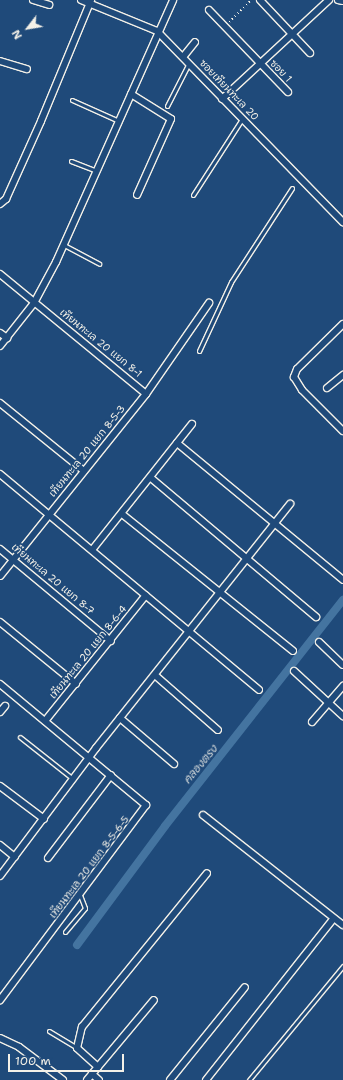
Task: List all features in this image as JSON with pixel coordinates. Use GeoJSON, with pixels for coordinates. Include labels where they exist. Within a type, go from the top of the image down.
{"type":"FeatureCollection","features":[{"type":"Feature","properties":{"kind":"street"},"geometry":{"type":"LineString","coordinates":[[33,0],[49,5]]}},
{"type":"Feature","properties":{"kind":"street","name":"ซอยเทียนทะเล 20"},"geometry":{"type":"LineString","coordinates":[[81,0],[90,2],[158,31],[298,179],[343,222]]}},
{"type":"Feature","properties":{"kind":"street"},"geometry":{"type":"LineString","coordinates":[[0,346],[34,303],[64,246],[173,0]]}},
{"type":"Feature","properties":{"kind":"street"},"geometry":{"type":"LineString","coordinates":[[260,0],[310,53]]}},
{"type":"Feature","properties":{"kind":"street"},"geometry":{"type":"LineString","coordinates":[[222,98],[292,34],[320,2],[329,0]]}},
{"type":"Feature","properties":{"kind":"street"},"geometry":{"type":"LineString","coordinates":[[338,0],[343,1]]}},
{"type":"Feature","properties":{"kind":"street"},"geometry":{"type":"LineString","coordinates":[[0,204],[6,199],[41,121],[90,2]]}},
{"type":"Feature","properties":{"kind":"street","name":"ซอย 1"},"geometry":{"type":"LineString","coordinates":[[209,10],[288,92]]}},
{"type":"Feature","properties":{"kind":"street"},"geometry":{"type":"LineString","coordinates":[[183,57],[195,42]]}},
{"type":"Feature","properties":{"kind":"street"},"geometry":{"type":"LineString","coordinates":[[0,61],[27,69]]}},
{"type":"Feature","properties":{"kind":"street"},"geometry":{"type":"LineString","coordinates":[[131,94],[168,115],[171,123],[137,195]]}},
{"type":"Feature","properties":{"kind":"street","name":"เทียนทะเล 20 แยก 8-1"},"geometry":{"type":"LineString","coordinates":[[0,274],[146,394]]}},
{"type":"Feature","properties":{"kind":"street"},"geometry":{"type":"LineString","coordinates":[[146,394],[208,303]]}},
{"type":"Feature","properties":{"kind":"street"},"geometry":{"type":"LineString","coordinates":[[343,324],[297,369],[294,377],[302,390],[343,431]]}},
{"type":"Feature","properties":{"kind":"street"},"geometry":{"type":"LineString","coordinates":[[0,333],[6,338]]}},
{"type":"Feature","properties":{"kind":"street"},"geometry":{"type":"LineString","coordinates":[[327,388],[343,376]]}},
{"type":"Feature","properties":{"kind":"street","name":"เทียนทะเล 20 แยก 8-5-3"},"geometry":{"type":"LineString","coordinates":[[0,576],[146,394]]}},
{"type":"Feature","properties":{"kind":"street"},"geometry":{"type":"LineString","coordinates":[[0,404],[84,471]]}},
{"type":"Feature","properties":{"kind":"street"},"geometry":{"type":"LineString","coordinates":[[92,550],[151,478],[192,424]]}},
{"type":"Feature","properties":{"kind":"street"},"geometry":{"type":"LineString","coordinates":[[177,443],[343,580]]}},
{"type":"Feature","properties":{"kind":"street"},"geometry":{"type":"LineString","coordinates":[[0,474],[259,690]]}},
{"type":"Feature","properties":{"kind":"street"},"geometry":{"type":"LineString","coordinates":[[151,478],[316,618]]}},
{"type":"Feature","properties":{"kind":"street"},"geometry":{"type":"LineString","coordinates":[[0,876],[89,757],[156,676],[290,504]]}},
{"type":"Feature","properties":{"kind":"street"},"geometry":{"type":"LineString","coordinates":[[122,514],[293,651]]}},
{"type":"Feature","properties":{"kind":"street","name":"เทียนทะเล 20 แยก 8-7"},"geometry":{"type":"LineString","coordinates":[[0,549],[111,641]]}},
{"type":"Feature","properties":{"kind":"street","name":"เทียนทะเล 20 แยก 8-6-4"},"geometry":{"type":"LineString","coordinates":[[45,721],[111,641],[146,595]]}},
{"type":"Feature","properties":{"kind":"street"},"geometry":{"type":"LineString","coordinates":[[0,622],[76,684]]}},
{"type":"Feature","properties":{"kind":"street"},"geometry":{"type":"LineString","coordinates":[[319,642],[343,665]]}},
{"type":"Feature","properties":{"kind":"street"},"geometry":{"type":"LineString","coordinates":[[294,671],[343,716]]}},
{"type":"Feature","properties":{"kind":"street"},"geometry":{"type":"LineString","coordinates":[[156,676],[218,730]]}},
{"type":"Feature","properties":{"kind":"street","name":"เทียนทะเล 20 แยก 8-5-6-5"},"geometry":{"type":"LineString","coordinates":[[0,684],[145,803],[146,808],[0,1000]]}},
{"type":"Feature","properties":{"kind":"street"},"geometry":{"type":"LineString","coordinates":[[312,722],[343,686]]}},
{"type":"Feature","properties":{"kind":"street"},"geometry":{"type":"LineString","coordinates":[[0,712],[5,706]]}},
{"type":"Feature","properties":{"kind":"street"},"geometry":{"type":"LineString","coordinates":[[120,718],[174,764]]}},
{"type":"Feature","properties":{"kind":"street"},"geometry":{"type":"LineString","coordinates":[[48,858],[111,775]]}},
{"type":"Feature","properties":{"kind":"street"},"geometry":{"type":"LineString","coordinates":[[0,786],[44,819]]}},
{"type":"Feature","properties":{"kind":"street"},"geometry":{"type":"LineString","coordinates":[[203,815],[343,925]]}},
{"type":"Feature","properties":{"kind":"street"},"geometry":{"type":"LineString","coordinates":[[0,845],[15,857]]}},
{"type":"Feature","properties":{"kind":"street"},"geometry":{"type":"LineString","coordinates":[[98,1067],[77,1048],[82,1027],[207,872]]}},
{"type":"Feature","properties":{"kind":"street"},"geometry":{"type":"LineString","coordinates":[[206,1080],[334,918]]}},
{"type":"Feature","properties":{"kind":"street"},"geometry":{"type":"LineString","coordinates":[[170,1080],[245,986]]}},
{"type":"Feature","properties":{"kind":"street"},"geometry":{"type":"LineString","coordinates":[[87,1080],[154,1000]]}},
{"type":"Feature","properties":{"kind":"street"},"geometry":{"type":"LineString","coordinates":[[0,1038],[19,1047],[63,1080]]}},
{"type":"Feature","properties":{"kind":"street"},"geometry":{"type":"LineString","coordinates":[[92,1074],[99,1080]]}},
{"type":"Feature","properties":{"kind":"lane"},"geometry":{"type":"LineString","coordinates":[[167,106],[189,63]]}},
{"type":"Feature","properties":{"kind":"lane"},"geometry":{"type":"LineString","coordinates":[[72,100],[119,121]]}},
{"type":"Feature","properties":{"kind":"lane"},"geometry":{"type":"LineString","coordinates":[[193,195],[242,119]]}},
{"type":"Feature","properties":{"kind":"lane"},"geometry":{"type":"LineString","coordinates":[[71,160],[96,171]]}},
{"type":"Feature","properties":{"kind":"lane"},"geometry":{"type":"LineString","coordinates":[[199,351],[231,282],[292,188]]}},
{"type":"Feature","properties":{"kind":"lane"},"geometry":{"type":"LineString","coordinates":[[64,246],[99,264]]}},
{"type":"Feature","properties":{"kind":"lane"},"geometry":{"type":"LineString","coordinates":[[20,737],[73,779]]}},
{"type":"Feature","properties":{"kind":"lane"},"geometry":{"type":"LineString","coordinates":[[65,932],[85,908],[80,895]]}},
{"type":"Feature","properties":{"kind":"lane"},"geometry":{"type":"LineString","coordinates":[[249,1080],[343,966]]}},
{"type":"Feature","properties":{"kind":"lane"},"geometry":{"type":"LineString","coordinates":[[49,1031],[77,1048]]}},
{"type":"Feature","properties":{"kind":"path"},"geometry":{"type":"LineString","coordinates":[[224,26],[251,0]]}},
{"type":"Feature","properties":{"kind":"waterway","name":"คลองตรง"},"geometry":{"type":"LineString","coordinates":[[77,945],[165,826],[343,600]]}}]}
